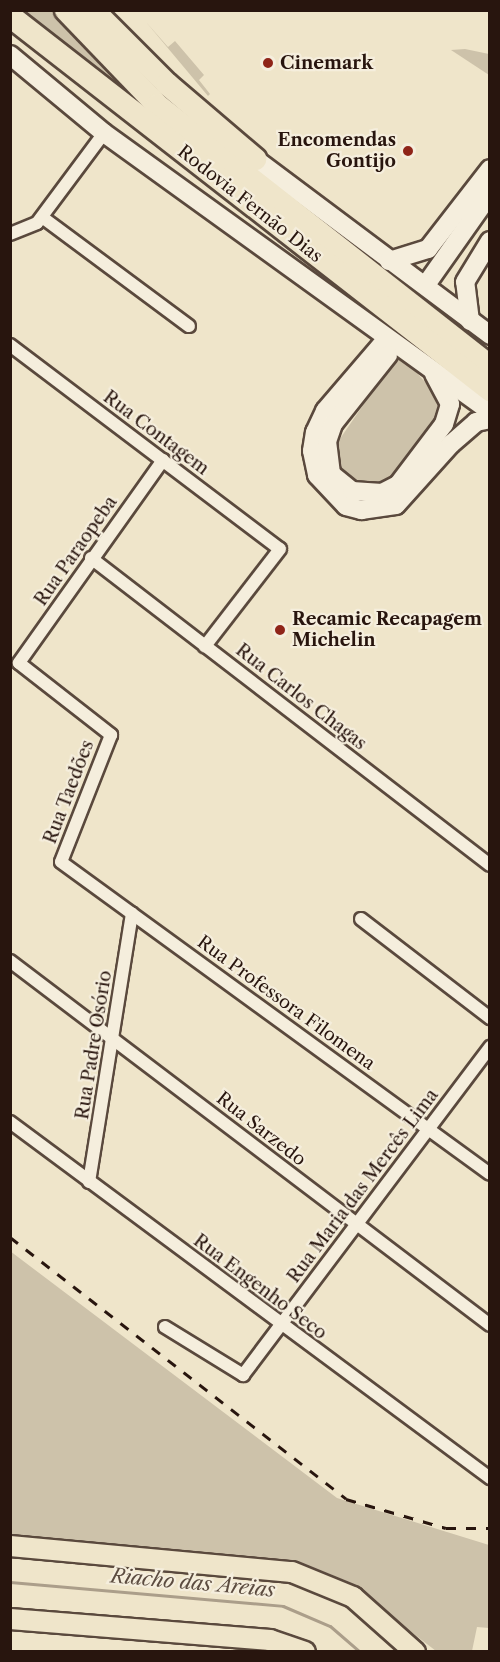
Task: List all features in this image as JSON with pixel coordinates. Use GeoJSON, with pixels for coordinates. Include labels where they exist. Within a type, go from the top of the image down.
{"type":"FeatureCollection","features":[{"type":"Feature","properties":{"kind":"highway","name":"Rodovia Fernão Dias"},"geometry":{"type":"LineString","coordinates":[[66,10],[157,105],[489,366]]}},
{"type":"Feature","properties":{"kind":"highway"},"geometry":{"type":"LineString","coordinates":[[93,10],[166,84],[255,159]]}},
{"type":"Feature","properties":{"kind":"highway","name":"Rodovia Fernão Dias"},"geometry":{"type":"LineString","coordinates":[[10,16],[489,390]]}},
{"type":"Feature","properties":{"kind":"main road","name":"Rodovia Fernão Dias"},"geometry":{"type":"LineString","coordinates":[[14,65],[104,133],[489,411]]}},
{"type":"Feature","properties":{"kind":"main road"},"geometry":{"type":"LineString","coordinates":[[255,159],[489,335]]}},
{"type":"Feature","properties":{"kind":"main road"},"geometry":{"type":"LineString","coordinates":[[389,261],[428,249],[489,168]]}},
{"type":"Feature","properties":{"kind":"main road"},"geometry":{"type":"LineString","coordinates":[[489,194],[435,282],[489,217]]}},
{"type":"Feature","properties":{"kind":"main road"},"geometry":{"type":"LineString","coordinates":[[470,321],[465,282],[489,241]]}},
{"type":"Feature","properties":{"kind":"main road"},"geometry":{"type":"LineString","coordinates":[[427,365],[450,404],[444,424],[398,485],[382,494],[352,491],[332,474],[327,441],[333,424],[387,347],[325,411],[315,432],[312,451],[317,475],[346,506],[361,510],[396,505],[451,444],[476,422],[489,419]]}},
{"type":"Feature","properties":{"kind":"main road"},"geometry":{"type":"LineString","coordinates":[[10,1546],[292,1572],[353,1597],[415,1652]]}},
{"type":"Feature","properties":{"kind":"main road"},"geometry":{"type":"LineString","coordinates":[[10,1619],[270,1640],[305,1652]]}},
{"type":"Feature","properties":{"kind":"street"},"geometry":{"type":"LineString","coordinates":[[10,234],[30,229],[42,217],[104,133]]}},
{"type":"Feature","properties":{"kind":"street"},"geometry":{"type":"LineString","coordinates":[[42,217],[189,326]]}},
{"type":"Feature","properties":{"kind":"street","name":"Rua Contagem"},"geometry":{"type":"LineString","coordinates":[[10,345],[280,549],[205,646]]}},
{"type":"Feature","properties":{"kind":"street","name":"Rua Paraopeba"},"geometry":{"type":"LineString","coordinates":[[111,735],[19,663],[91,558],[163,460]]}},
{"type":"Feature","properties":{"kind":"street","name":"Rua Carlos Chagas"},"geometry":{"type":"LineString","coordinates":[[91,558],[489,865]]}},
{"type":"Feature","properties":{"kind":"street","name":"Rua Taedões"},"geometry":{"type":"LineString","coordinates":[[61,862],[111,735]]}},
{"type":"Feature","properties":{"kind":"street","name":"Rua Professora Filomena"},"geometry":{"type":"LineString","coordinates":[[61,862],[489,1174]]}},
{"type":"Feature","properties":{"kind":"street","name":"Rua Padre Osório"},"geometry":{"type":"LineString","coordinates":[[89,1182],[114,1039],[132,913]]}},
{"type":"Feature","properties":{"kind":"street"},"geometry":{"type":"LineString","coordinates":[[361,919],[489,1018]]}},
{"type":"Feature","properties":{"kind":"street","name":"Rua Sarzedo"},"geometry":{"type":"LineString","coordinates":[[10,962],[489,1325]]}},
{"type":"Feature","properties":{"kind":"street","name":"Rua Maria das Mercês Lima"},"geometry":{"type":"LineString","coordinates":[[165,1327],[243,1375],[489,1047]]}},
{"type":"Feature","properties":{"kind":"street","name":"Rua Engenho Seco"},"geometry":{"type":"LineString","coordinates":[[10,1122],[280,1326],[489,1478]]}},
{"type":"Feature","properties":{"kind":"shaded area"},"geometry":{"type":"Polygon","coordinates":[[[16,11],[56,11],[162,126],[16,11]]]}},
{"type":"Feature","properties":{"kind":"shaded area"},"geometry":{"type":"Polygon","coordinates":[[[146,22],[168,47],[175,41],[204,75],[199,80],[210,94],[208,96],[146,22]]]}},
{"type":"Feature","properties":{"kind":"shaded area"},"geometry":{"type":"Polygon","coordinates":[[[465,49],[489,54],[489,75],[451,50],[465,49]]]}},
{"type":"Feature","properties":{"kind":"shaded area"},"geometry":{"type":"Polygon","coordinates":[[[399,353],[434,392],[439,414],[396,477],[383,486],[353,483],[337,466],[335,446],[399,353]]]}},
{"type":"Feature","properties":{"kind":"shaded area"},"geometry":{"type":"Polygon","coordinates":[[[10,1251],[337,1498],[489,1545],[489,1628],[477,1627],[472,1651],[436,1651],[344,1580],[304,1564],[11,1540],[10,1251]]]}},
{"type":"Feature","properties":{"kind":"waterway","name":"Riacho das Areias"},"geometry":{"type":"LineString","coordinates":[[10,1582],[283,1606],[330,1626],[360,1652]]}},
{"type":"Feature","properties":{"kind":"tunnel"},"geometry":{"type":"LineString","coordinates":[[392,351],[440,286]]}},
{"type":"Feature","properties":{"kind":"railway"},"geometry":{"type":"LineString","coordinates":[[10,1237],[346,1499],[446,1528],[490,1528]]}},
{"type":"Feature","properties":{"kind":"place","name":"Cinemark"},"geometry":{"type":"Point","coordinates":[268,63]}},
{"type":"Feature","properties":{"kind":"place","name":"Encomendas Gontijo"},"geometry":{"type":"Point","coordinates":[408,151]}},
{"type":"Feature","properties":{"kind":"place","name":"Recamic Recapagem Michelin"},"geometry":{"type":"Point","coordinates":[280,630]}}]}
